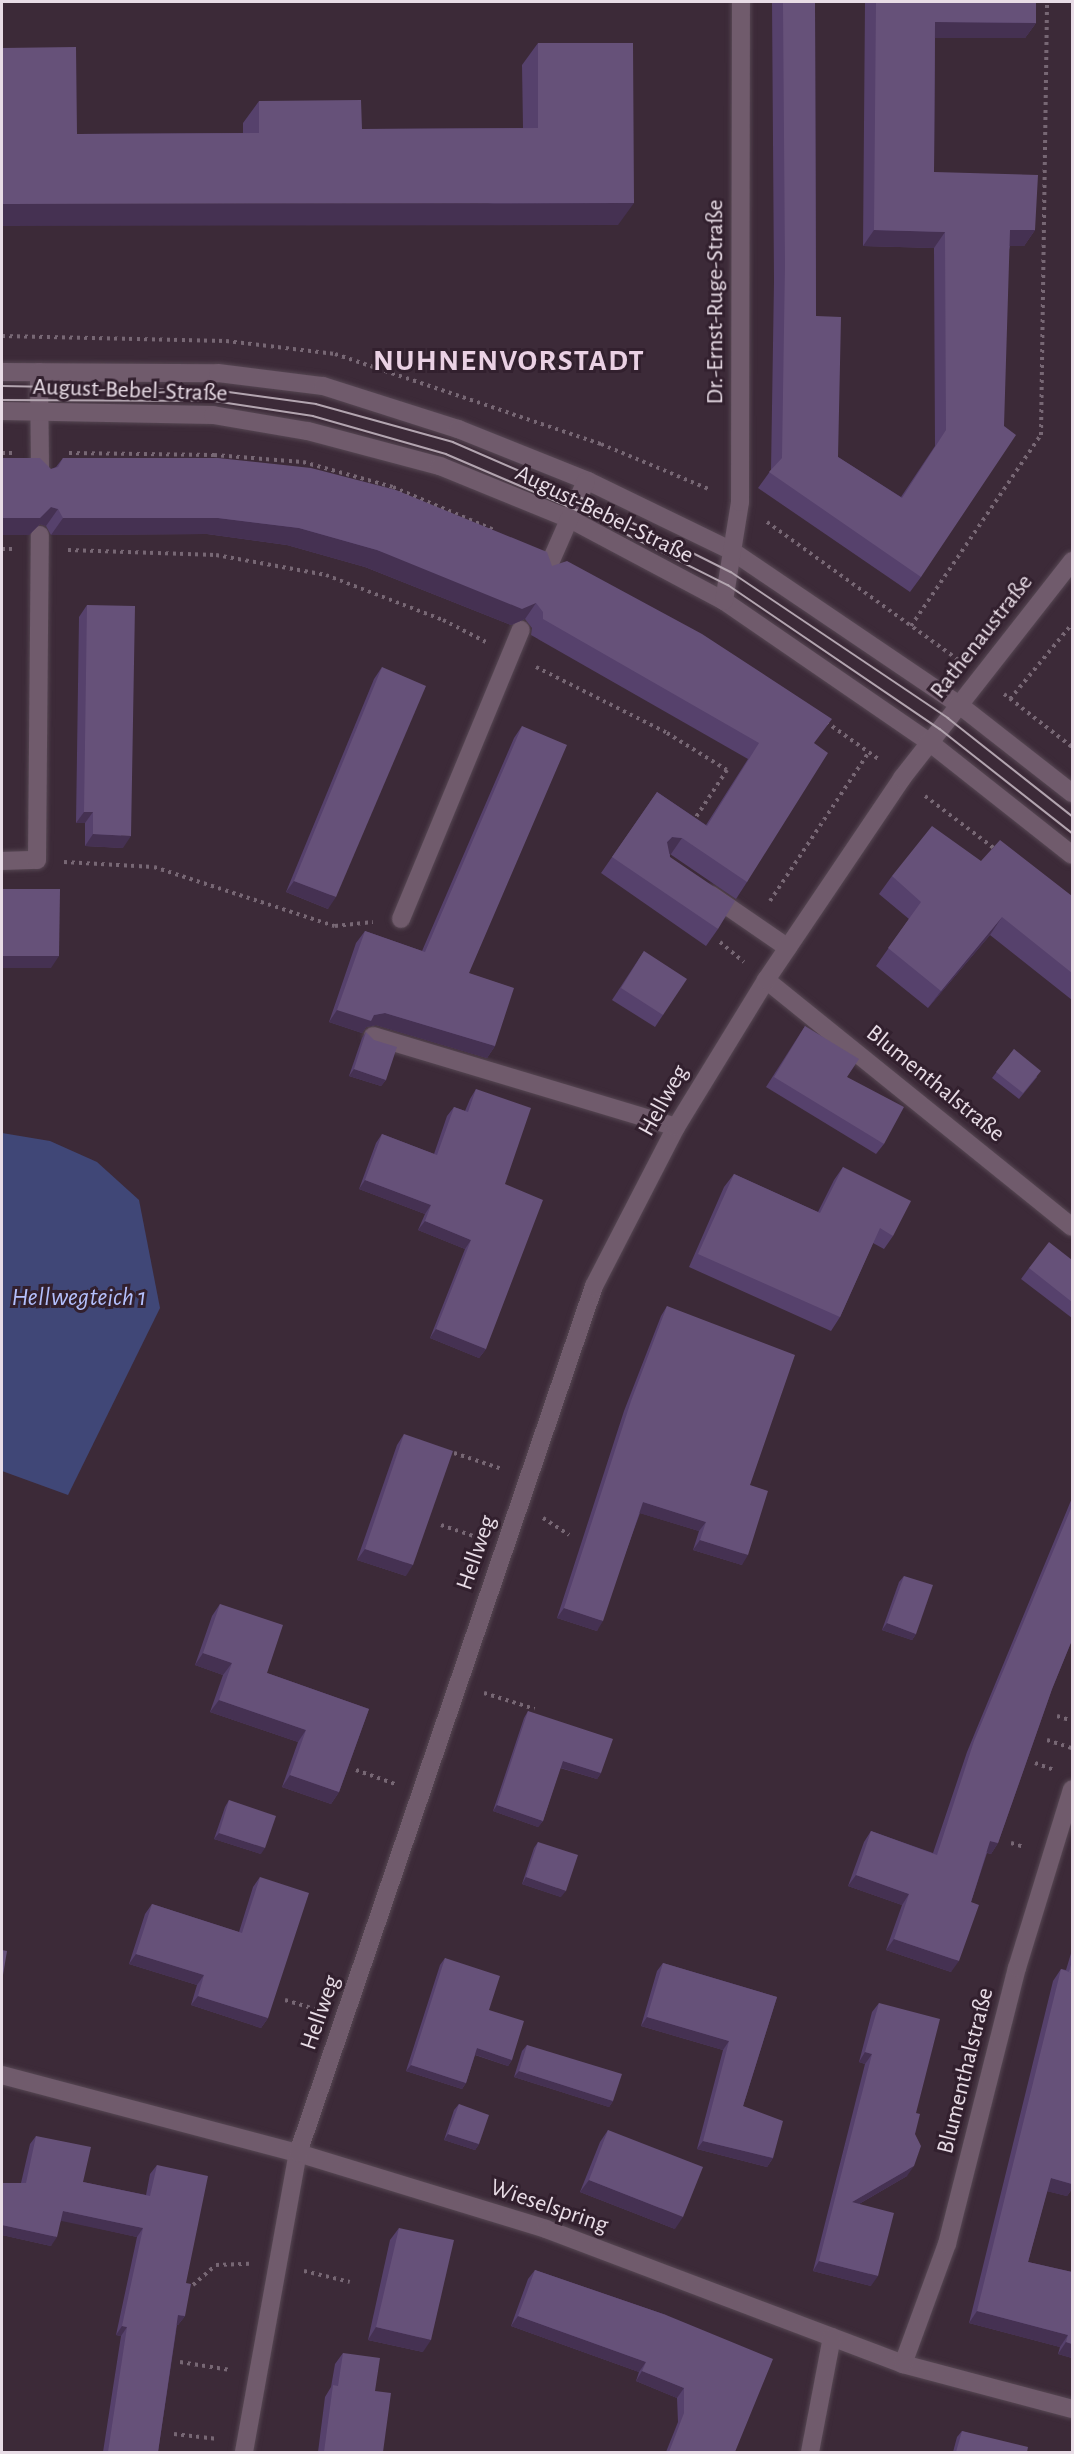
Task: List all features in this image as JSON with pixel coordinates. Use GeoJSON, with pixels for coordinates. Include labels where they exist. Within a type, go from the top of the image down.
{"type":"FeatureCollection","features":[{"type":"Feature","properties":{"kind":"street","name":"Dr.-Ernst-Ruge-Straße"},"geometry":{"type":"LineString","coordinates":[[724,601],[740,502],[741,2]]}},
{"type":"Feature","properties":{"kind":"street","name":"August-Bebel-Straße"},"geometry":{"type":"LineString","coordinates":[[2,372],[218,373],[323,386],[458,429],[586,481],[732,551],[958,704],[1072,793]]}},
{"type":"Feature","properties":{"kind":"street"},"geometry":{"type":"LineString","coordinates":[[39,372],[40,474]]}},
{"type":"Feature","properties":{"kind":"street","name":"August-Bebel-Straße"},"geometry":{"type":"LineString","coordinates":[[2,411],[213,415],[308,431],[440,466],[570,519],[724,601],[929,742],[1072,855]]}},
{"type":"Feature","properties":{"kind":"street"},"geometry":{"type":"LineString","coordinates":[[546,572],[586,481]]}},
{"type":"Feature","properties":{"kind":"street"},"geometry":{"type":"LineString","coordinates":[[2,861],[37,860],[40,542]]}},
{"type":"Feature","properties":{"kind":"street","name":"Rathenaustraße"},"geometry":{"type":"LineString","coordinates":[[929,742],[1072,561]]}},
{"type":"Feature","properties":{"kind":"street"},"geometry":{"type":"LineString","coordinates":[[401,919],[521,630]]}},
{"type":"Feature","properties":{"kind":"street","name":"Hellweg"},"geometry":{"type":"LineString","coordinates":[[245,2447],[276,2264],[298,2152],[594,1286],[676,1127],[766,980],[902,778],[929,742]]}},
{"type":"Feature","properties":{"kind":"street"},"geometry":{"type":"LineString","coordinates":[[695,884],[788,948]]}},
{"type":"Feature","properties":{"kind":"street","name":"Blumenthalstraße"},"geometry":{"type":"LineString","coordinates":[[766,980],[1072,1227]]}},
{"type":"Feature","properties":{"kind":"street"},"geometry":{"type":"LineString","coordinates":[[373,1036],[676,1127]]}},
{"type":"Feature","properties":{"kind":"street","name":"Blumenthalstraße"},"geometry":{"type":"LineString","coordinates":[[903,2364],[947,2244],[1017,1968],[1072,1789]]}},
{"type":"Feature","properties":{"kind":"street","name":"Wieselspring"},"geometry":{"type":"LineString","coordinates":[[2,2075],[298,2152],[546,2229],[903,2364],[1072,2409]]}},
{"type":"Feature","properties":{"kind":"street"},"geometry":{"type":"LineString","coordinates":[[810,2452],[832,2337]]}},
{"type":"Feature","properties":{"kind":"path"},"geometry":{"type":"LineString","coordinates":[[911,626],[1041,435],[1047,2]]}},
{"type":"Feature","properties":{"kind":"path"},"geometry":{"type":"LineString","coordinates":[[40,452],[214,455],[303,462],[393,487],[500,533]]}},
{"type":"Feature","properties":{"kind":"path"},"geometry":{"type":"LineString","coordinates":[[740,502],[981,676],[1072,747]]}},
{"type":"Feature","properties":{"kind":"path"},"geometry":{"type":"LineString","coordinates":[[2,549],[40,542],[216,555],[326,574],[443,620],[666,733],[727,770],[690,826]]}},
{"type":"Feature","properties":{"kind":"path"},"geometry":{"type":"LineString","coordinates":[[1010,699],[1072,624]]}},
{"type":"Feature","properties":{"kind":"path"},"geometry":{"type":"LineString","coordinates":[[820,719],[869,752],[1005,856]]}},
{"type":"Feature","properties":{"kind":"path"},"geometry":{"type":"LineString","coordinates":[[754,925],[869,752]]}},
{"type":"Feature","properties":{"kind":"path"},"geometry":{"type":"LineString","coordinates":[[37,860],[154,867],[335,926],[401,919]]}},
{"type":"Feature","properties":{"kind":"path"},"geometry":{"type":"LineString","coordinates":[[454,1453],[528,1478]]}},
{"type":"Feature","properties":{"kind":"path"},"geometry":{"type":"LineString","coordinates":[[441,1525],[505,1546]]}},
{"type":"Feature","properties":{"kind":"path"},"geometry":{"type":"LineString","coordinates":[[458,1685],[535,1709]]}},
{"type":"Feature","properties":{"kind":"path"},"geometry":{"type":"LineString","coordinates":[[1057,1716],[1072,1721]]}},
{"type":"Feature","properties":{"kind":"path"},"geometry":{"type":"LineString","coordinates":[[1047,1740],[1072,1748]]}},
{"type":"Feature","properties":{"kind":"path"},"geometry":{"type":"LineString","coordinates":[[356,1770],[421,1793]]}},
{"type":"Feature","properties":{"kind":"path"},"geometry":{"type":"LineString","coordinates":[[194,2284],[216,2265],[276,2264],[350,2282]]}},
{"type":"Feature","properties":{"kind":"path"},"geometry":{"type":"LineString","coordinates":[[180,2362],[257,2374]]}},
{"type":"Feature","properties":{"kind":"path"},"geometry":{"type":"LineString","coordinates":[[174,2434],[245,2447]]}},
{"type":"Feature","properties":{"kind":"water","name":"Hellwegteich 1"},"geometry":{"type":"Polygon","coordinates":[[[2,1133],[50,1141],[97,1162],[139,1200],[160,1308],[68,1495],[2,1471],[2,1133]]]}},
{"type":"Feature","properties":{"kind":"building"},"geometry":{"type":"Polygon","coordinates":[[[783,2],[815,2],[816,316],[841,317],[838,457],[902,498],[946,430],[945,232],[874,230],[876,2],[1036,2],[1036,23],[935,22],[934,172],[1038,175],[1035,230],[1010,230],[1004,426],[1016,435],[921,577],[769,472],[782,458],[785,265],[783,2]]]}},
{"type":"Feature","properties":{"kind":"building"},"geometry":{"type":"Polygon","coordinates":[[[538,43],[633,43],[634,203],[2,204],[2,48],[76,47],[77,134],[259,133],[259,101],[361,100],[362,129],[538,128],[538,43]]]}},
{"type":"Feature","properties":{"kind":"building"},"geometry":{"type":"Polygon","coordinates":[[[2,458],[40,458],[51,469],[58,467],[63,458],[218,458],[311,468],[396,490],[547,552],[552,566],[567,561],[702,634],[832,719],[814,743],[828,753],[747,882],[682,838],[672,837],[667,842],[670,857],[735,901],[718,929],[612,857],[657,792],[707,826],[759,743],[543,619],[543,612],[536,603],[522,609],[377,550],[299,528],[218,518],[63,518],[58,509],[51,507],[40,518],[2,518],[2,458]]]}},
{"type":"Feature","properties":{"kind":"building"},"geometry":{"type":"Polygon","coordinates":[[[87,605],[135,606],[131,836],[93,834],[93,812],[84,812],[87,605]]]}},
{"type":"Feature","properties":{"kind":"building"},"geometry":{"type":"Polygon","coordinates":[[[382,667],[426,686],[336,897],[294,881],[382,667]]]}},
{"type":"Feature","properties":{"kind":"building"},"geometry":{"type":"Polygon","coordinates":[[[522,726],[567,745],[469,973],[514,988],[495,1046],[385,1013],[374,1015],[371,1021],[337,1010],[365,931],[425,952],[522,726]]]}},
{"type":"Feature","properties":{"kind":"building"},"geometry":{"type":"Polygon","coordinates":[[[932,826],[981,861],[1000,840],[1072,896],[1072,973],[1002,917],[941,991],[888,948],[921,902],[892,876],[932,826]]]}},
{"type":"Feature","properties":{"kind":"building"},"geometry":{"type":"Polygon","coordinates":[[[2,889],[60,889],[59,956],[2,956],[2,889]]]}},
{"type":"Feature","properties":{"kind":"building"},"geometry":{"type":"Polygon","coordinates":[[[644,951],[687,979],[663,1015],[621,988],[644,951]]]}},
{"type":"Feature","properties":{"kind":"building"},"geometry":{"type":"Polygon","coordinates":[[[805,1026],[859,1059],[847,1077],[904,1107],[884,1144],[774,1077],[805,1026]]]}},
{"type":"Feature","properties":{"kind":"building"},"geometry":{"type":"Polygon","coordinates":[[[366,1032],[374,1040],[397,1047],[386,1080],[354,1069],[366,1032]]]}},
{"type":"Feature","properties":{"kind":"building"},"geometry":{"type":"Polygon","coordinates":[[[1014,1049],[1041,1071],[1023,1093],[996,1072],[1014,1049]]]}},
{"type":"Feature","properties":{"kind":"building"},"geometry":{"type":"Polygon","coordinates":[[[476,1089],[531,1108],[505,1184],[543,1200],[486,1349],[436,1329],[471,1240],[425,1221],[431,1205],[365,1180],[382,1134],[437,1155],[454,1107],[468,1112],[476,1089]]]}},
{"type":"Feature","properties":{"kind":"building"},"geometry":{"type":"Polygon","coordinates":[[[843,1167],[911,1201],[893,1236],[880,1228],[840,1317],[698,1254],[734,1174],[820,1213],[843,1167]]]}},
{"type":"Feature","properties":{"kind":"building"},"geometry":{"type":"Polygon","coordinates":[[[1049,1242],[1072,1260],[1072,1302],[1029,1268],[1049,1242]]]}},
{"type":"Feature","properties":{"kind":"building"},"geometry":{"type":"Polygon","coordinates":[[[667,1306],[795,1355],[750,1485],[768,1491],[748,1555],[700,1540],[706,1522],[643,1502],[603,1621],[564,1608],[631,1401],[667,1306]]]}},
{"type":"Feature","properties":{"kind":"building"},"geometry":{"type":"Polygon","coordinates":[[[404,1434],[453,1451],[413,1565],[365,1549],[404,1434]]]}},
{"type":"Feature","properties":{"kind":"building"},"geometry":{"type":"Polygon","coordinates":[[[1072,1506],[1072,1640],[1052,1689],[998,1843],[990,1841],[971,1902],[979,1905],[959,1961],[894,1939],[909,1894],[856,1875],[871,1831],[937,1855],[974,1741],[1072,1506]]]}},
{"type":"Feature","properties":{"kind":"building"},"geometry":{"type":"Polygon","coordinates":[[[904,1576],[933,1585],[916,1634],[887,1623],[904,1576]]]}},
{"type":"Feature","properties":{"kind":"building"},"geometry":{"type":"Polygon","coordinates":[[[220,1604],[283,1625],[267,1673],[369,1709],[339,1792],[290,1775],[306,1730],[219,1700],[232,1663],[203,1653],[220,1604]]]}},
{"type":"Feature","properties":{"kind":"building"},"geometry":{"type":"Polygon","coordinates":[[[528,1711],[613,1739],[601,1773],[563,1761],[543,1821],[497,1805],[528,1711]]]}},
{"type":"Feature","properties":{"kind":"building"},"geometry":{"type":"Polygon","coordinates":[[[229,1800],[276,1816],[265,1848],[219,1833],[229,1800]]]}},
{"type":"Feature","properties":{"kind":"building"},"geometry":{"type":"Polygon","coordinates":[[[538,1842],[578,1855],[566,1891],[526,1877],[538,1842]]]}},
{"type":"Feature","properties":{"kind":"building"},"geometry":{"type":"Polygon","coordinates":[[[260,1877],[309,1893],[268,2018],[198,1996],[204,1975],[136,1954],[152,1904],[242,1933],[260,1877]]]}},
{"type":"Feature","properties":{"kind":"building"},"geometry":{"type":"Polygon","coordinates":[[[2,1950],[7,1951],[2,1981],[2,1950]]]}},
{"type":"Feature","properties":{"kind":"building"},"geometry":{"type":"Polygon","coordinates":[[[445,1958],[500,1976],[489,2010],[524,2021],[512,2060],[477,2048],[466,2083],[411,2065],[445,1958]]]}},
{"type":"Feature","properties":{"kind":"building"},"geometry":{"type":"Polygon","coordinates":[[[663,1963],[777,1997],[743,2106],[783,2121],[773,2158],[703,2141],[729,2041],[647,2017],[663,1963]]]}},
{"type":"Feature","properties":{"kind":"building"},"geometry":{"type":"Polygon","coordinates":[[[1061,1969],[1072,1973],[1072,2184],[1051,2178],[1028,2262],[1072,2272],[1072,2344],[1066,2342],[1068,2335],[977,2311],[1061,1969]]]}},
{"type":"Feature","properties":{"kind":"building"},"geometry":{"type":"Polygon","coordinates":[[[879,2003],[940,2019],[916,2113],[920,2114],[915,2134],[921,2146],[914,2166],[852,2202],[894,2213],[878,2276],[819,2261],[872,2054],[865,2052],[879,2003]]]}},
{"type":"Feature","properties":{"kind":"building"},"geometry":{"type":"Polygon","coordinates":[[[527,2045],[622,2074],[613,2101],[519,2071],[527,2045]]]}},
{"type":"Feature","properties":{"kind":"building"},"geometry":{"type":"Polygon","coordinates":[[[459,2104],[489,2115],[479,2144],[448,2134],[459,2104]]]}},
{"type":"Feature","properties":{"kind":"building"},"geometry":{"type":"Polygon","coordinates":[[[608,2130],[703,2167],[683,2217],[589,2180],[608,2130]]]}},
{"type":"Feature","properties":{"kind":"building"},"geometry":{"type":"Polygon","coordinates":[[[36,2136],[91,2147],[83,2182],[150,2196],[157,2165],[208,2176],[186,2283],[191,2284],[185,2316],[178,2315],[158,2452],[108,2452],[127,2327],[122,2326],[143,2228],[63,2211],[57,2237],[2,2225],[2,2183],[26,2183],[36,2136]]]}},
{"type":"Feature","properties":{"kind":"building"},"geometry":{"type":"Polygon","coordinates":[[[399,2228],[454,2240],[431,2340],[376,2327],[399,2228]]]}},
{"type":"Feature","properties":{"kind":"building"},"geometry":{"type":"Polygon","coordinates":[[[535,2270],[666,2315],[773,2359],[735,2452],[669,2452],[684,2413],[684,2388],[642,2371],[646,2362],[518,2316],[535,2270]]]}},
{"type":"Feature","properties":{"kind":"building"},"geometry":{"type":"Polygon","coordinates":[[[343,2353],[380,2358],[375,2391],[391,2393],[383,2452],[324,2452],[333,2385],[338,2386],[343,2353]]]}},
{"type":"Feature","properties":{"kind":"building"},"geometry":{"type":"Polygon","coordinates":[[[962,2431],[1028,2447],[1027,2452],[956,2452],[962,2431]]]}},
{"type":"Feature","properties":{"kind":"tram line"},"geometry":{"type":"LineString","coordinates":[[2,386],[214,390],[316,404],[453,442],[593,503],[731,572],[948,718],[1072,816]]}},
{"type":"Feature","properties":{"kind":"tram line"},"geometry":{"type":"LineString","coordinates":[[2,400],[214,401],[313,416],[446,454],[588,515],[728,585],[940,729],[1072,833]]}},
{"type":"Feature","properties":{"kind":"district","name":"NUHNENVORSTADT"},"geometry":{"type":"Point","coordinates":[509,361]}}]}
